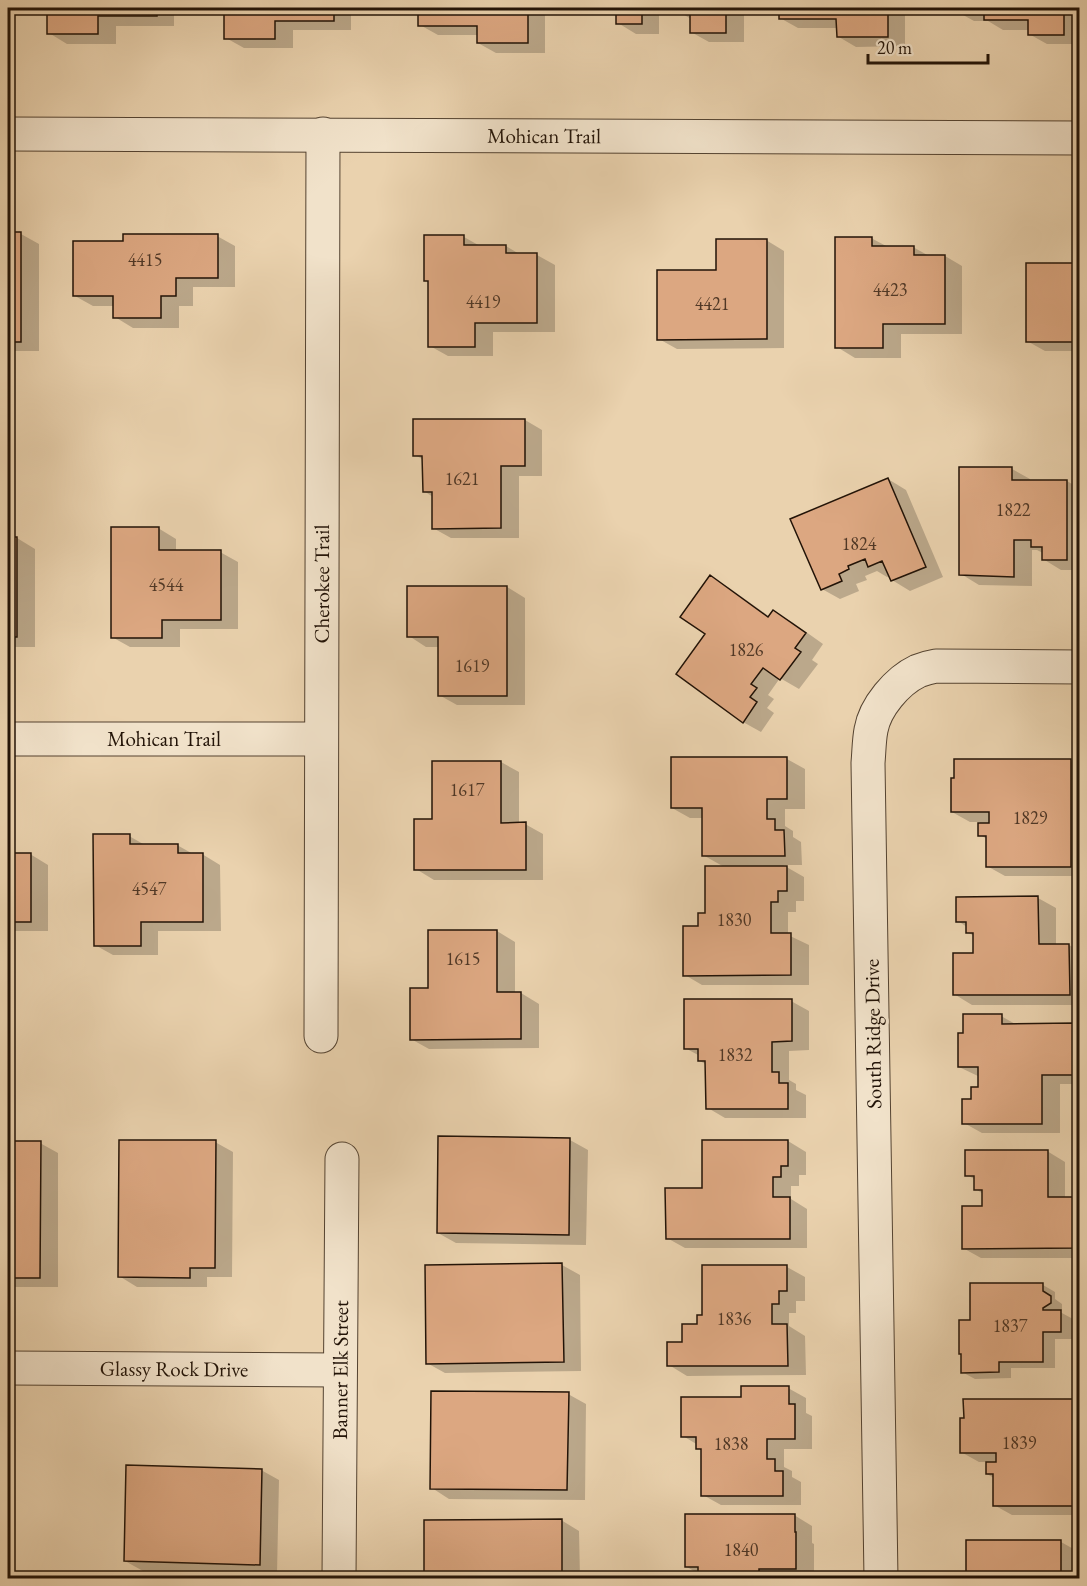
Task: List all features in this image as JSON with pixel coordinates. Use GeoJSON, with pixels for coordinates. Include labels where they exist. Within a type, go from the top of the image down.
{"type":"FeatureCollection","features":[{"type":"Feature","properties":{"kind":"street","name":"Mohican Trail"},"geometry":{"type":"LineString","coordinates":[[8,134],[1080,138]]}},
{"type":"Feature","properties":{"kind":"street","name":"Cherokee Trail"},"geometry":{"type":"LineString","coordinates":[[321,1036],[323,134]]}},
{"type":"Feature","properties":{"kind":"street","name":"South Ridge Drive"},"geometry":{"type":"LineString","coordinates":[[881,1578],[868,763],[871,728],[879,708],[890,692],[903,680],[927,668],[936,666],[1080,667]]}},
{"type":"Feature","properties":{"kind":"street","name":"Mohican Trail"},"geometry":{"type":"LineString","coordinates":[[8,739],[321,739]]}},
{"type":"Feature","properties":{"kind":"street","name":"Banner Elk Street"},"geometry":{"type":"LineString","coordinates":[[339,1578],[342,1159]]}},
{"type":"Feature","properties":{"kind":"street","name":"Glassy Rock Drive"},"geometry":{"type":"LineString","coordinates":[[8,1368],[340,1370]]}},
{"type":"Feature","properties":{"kind":"building"},"geometry":{"type":"Polygon","coordinates":[[[47,8],[157,8],[157,16],[98,16],[98,34],[47,34],[47,8]]]}},
{"type":"Feature","properties":{"kind":"building"},"geometry":{"type":"Polygon","coordinates":[[[224,8],[334,8],[334,21],[275,21],[275,39],[224,39],[224,8]]]}},
{"type":"Feature","properties":{"kind":"building"},"geometry":{"type":"Polygon","coordinates":[[[418,8],[528,8],[528,43],[477,43],[477,26],[418,26],[418,8]]]}},
{"type":"Feature","properties":{"kind":"building"},"geometry":{"type":"Polygon","coordinates":[[[616,8],[642,8],[642,24],[616,24],[616,8]]]}},
{"type":"Feature","properties":{"kind":"building"},"geometry":{"type":"Polygon","coordinates":[[[675,8],[726,8],[726,33],[690,33],[690,11],[675,11],[675,8]]]}},
{"type":"Feature","properties":{"kind":"building"},"geometry":{"type":"Polygon","coordinates":[[[779,8],[888,8],[888,37],[837,37],[836,19],[779,19],[779,8]]]}},
{"type":"Feature","properties":{"kind":"building"},"geometry":{"type":"Polygon","coordinates":[[[954,8],[1064,8],[1064,35],[1028,35],[1028,20],[984,20],[984,12],[954,12],[954,8]]]}},
{"type":"Feature","properties":{"kind":"building"},"geometry":{"type":"Polygon","coordinates":[[[8,232],[21,232],[21,342],[8,342],[8,232]]]}},
{"type":"Feature","properties":{"kind":"building"},"geometry":{"type":"Polygon","coordinates":[[[123,234],[218,234],[218,278],[176,278],[176,296],[161,296],[161,318],[113,318],[113,296],[73,296],[73,241],[123,241],[123,234]]]}},
{"type":"Feature","properties":{"kind":"building"},"geometry":{"type":"Polygon","coordinates":[[[424,235],[464,235],[464,245],[506,245],[506,253],[537,253],[537,323],[475,323],[475,347],[428,347],[428,281],[424,281],[424,235]]]}},
{"type":"Feature","properties":{"kind":"building"},"geometry":{"type":"Polygon","coordinates":[[[835,237],[872,237],[872,246],[914,246],[914,255],[945,255],[945,324],[883,324],[883,348],[835,348],[835,237]]]}},
{"type":"Feature","properties":{"kind":"building"},"geometry":{"type":"Polygon","coordinates":[[[716,239],[767,239],[767,339],[657,340],[657,270],[716,270],[716,239]]]}},
{"type":"Feature","properties":{"kind":"building"},"geometry":{"type":"Polygon","coordinates":[[[1026,263],[1080,263],[1080,342],[1026,342],[1026,263]]]}},
{"type":"Feature","properties":{"kind":"building"},"geometry":{"type":"Polygon","coordinates":[[[413,419],[525,419],[525,466],[501,466],[501,528],[432,529],[432,492],[423,492],[422,456],[413,456],[413,419]]]}},
{"type":"Feature","properties":{"kind":"building"},"geometry":{"type":"Polygon","coordinates":[[[959,467],[1012,467],[1012,480],[1067,480],[1067,560],[1042,560],[1042,547],[1031,547],[1031,540],[1014,540],[1014,577],[959,575],[959,467]]]}},
{"type":"Feature","properties":{"kind":"building"},"geometry":{"type":"Polygon","coordinates":[[[888,478],[926,567],[891,581],[882,561],[868,567],[865,559],[848,566],[849,569],[839,574],[842,581],[821,590],[790,519],[888,478]]]}},
{"type":"Feature","properties":{"kind":"building"},"geometry":{"type":"Polygon","coordinates":[[[111,527],[159,527],[159,550],[221,550],[221,620],[162,620],[162,638],[111,638],[111,527]]]}},
{"type":"Feature","properties":{"kind":"building"},"geometry":{"type":"Polygon","coordinates":[[[8,537],[17,537],[17,637],[8,637],[8,537]]]}},
{"type":"Feature","properties":{"kind":"building"},"geometry":{"type":"Polygon","coordinates":[[[710,575],[768,617],[773,610],[806,633],[795,648],[801,652],[780,680],[763,668],[751,684],[757,688],[750,697],[757,702],[743,723],[676,674],[705,634],[680,617],[710,575]]]}},
{"type":"Feature","properties":{"kind":"building"},"geometry":{"type":"Polygon","coordinates":[[[407,586],[507,586],[507,696],[438,696],[438,637],[407,637],[407,586]]]}},
{"type":"Feature","properties":{"kind":"building"},"geometry":{"type":"Polygon","coordinates":[[[671,757],[787,757],[787,799],[767,799],[767,819],[775,819],[775,830],[784,830],[785,856],[702,856],[702,808],[671,808],[671,757]]]}},
{"type":"Feature","properties":{"kind":"building"},"geometry":{"type":"Polygon","coordinates":[[[954,759],[1071,759],[1071,867],[986,867],[986,836],[978,836],[978,823],[989,823],[989,812],[951,812],[951,778],[954,778],[954,759]]]}},
{"type":"Feature","properties":{"kind":"building"},"geometry":{"type":"Polygon","coordinates":[[[432,761],[501,761],[501,823],[526,822],[526,870],[414,870],[414,819],[432,819],[432,761]]]}},
{"type":"Feature","properties":{"kind":"building"},"geometry":{"type":"Polygon","coordinates":[[[93,834],[130,834],[130,844],[178,844],[178,853],[203,853],[203,922],[141,922],[141,946],[94,946],[93,834]]]}},
{"type":"Feature","properties":{"kind":"building"},"geometry":{"type":"Polygon","coordinates":[[[8,853],[31,853],[31,922],[8,922],[8,853]]]}},
{"type":"Feature","properties":{"kind":"building"},"geometry":{"type":"Polygon","coordinates":[[[705,866],[787,866],[787,891],[778,891],[778,902],[771,902],[771,933],[791,933],[791,975],[683,976],[683,926],[698,926],[698,913],[705,913],[705,866]]]}},
{"type":"Feature","properties":{"kind":"building"},"geometry":{"type":"Polygon","coordinates":[[[1038,896],[1039,944],[1069,944],[1070,995],[953,995],[953,953],[973,953],[973,933],[966,933],[966,922],[956,922],[956,897],[1038,896]]]}},
{"type":"Feature","properties":{"kind":"building"},"geometry":{"type":"Polygon","coordinates":[[[428,930],[497,930],[497,992],[521,992],[521,1039],[410,1040],[410,988],[428,988],[428,930]]]}},
{"type":"Feature","properties":{"kind":"building"},"geometry":{"type":"Polygon","coordinates":[[[684,999],[792,999],[792,1041],[772,1042],[772,1072],[779,1072],[779,1083],[788,1083],[788,1109],[706,1109],[705,1061],[698,1061],[698,1049],[684,1049],[684,999]]]}},
{"type":"Feature","properties":{"kind":"building"},"geometry":{"type":"Polygon","coordinates":[[[963,1014],[1002,1014],[1002,1024],[1073,1023],[1073,1075],[1042,1075],[1042,1124],[962,1124],[962,1099],[971,1099],[971,1087],[978,1087],[978,1067],[958,1067],[958,1033],[963,1033],[963,1014]]]}},
{"type":"Feature","properties":{"kind":"building"},"geometry":{"type":"Polygon","coordinates":[[[438,1136],[570,1138],[569,1235],[437,1233],[438,1136]]]}},
{"type":"Feature","properties":{"kind":"building"},"geometry":{"type":"Polygon","coordinates":[[[119,1140],[216,1140],[215,1268],[190,1268],[190,1278],[118,1277],[119,1140]]]}},
{"type":"Feature","properties":{"kind":"building"},"geometry":{"type":"Polygon","coordinates":[[[702,1140],[788,1140],[788,1166],[781,1166],[781,1177],[773,1177],[773,1197],[790,1197],[790,1239],[666,1239],[665,1188],[702,1188],[702,1140]]]}},
{"type":"Feature","properties":{"kind":"building"},"geometry":{"type":"Polygon","coordinates":[[[8,1141],[41,1141],[40,1278],[8,1278],[8,1141]]]}},
{"type":"Feature","properties":{"kind":"building"},"geometry":{"type":"Polygon","coordinates":[[[965,1150],[1048,1150],[1048,1197],[1078,1197],[1078,1248],[962,1249],[962,1206],[982,1206],[982,1190],[974,1190],[974,1176],[965,1176],[965,1150]]]}},
{"type":"Feature","properties":{"kind":"building"},"geometry":{"type":"Polygon","coordinates":[[[562,1263],[564,1362],[426,1364],[425,1265],[562,1263]]]}},
{"type":"Feature","properties":{"kind":"building"},"geometry":{"type":"Polygon","coordinates":[[[702,1265],[787,1265],[787,1291],[779,1291],[779,1304],[772,1304],[772,1324],[787,1324],[788,1366],[667,1366],[667,1342],[682,1342],[682,1324],[697,1324],[697,1315],[702,1315],[702,1265]]]}},
{"type":"Feature","properties":{"kind":"building"},"geometry":{"type":"Polygon","coordinates":[[[970,1283],[1043,1283],[1043,1291],[1051,1296],[1051,1303],[1043,1310],[1061,1310],[1061,1332],[1043,1332],[1043,1362],[999,1362],[999,1372],[961,1373],[959,1320],[970,1320],[970,1283]]]}},
{"type":"Feature","properties":{"kind":"building"},"geometry":{"type":"Polygon","coordinates":[[[741,1386],[789,1386],[789,1404],[795,1404],[795,1439],[767,1439],[767,1459],[775,1459],[775,1471],[783,1471],[783,1496],[701,1496],[701,1449],[696,1449],[696,1437],[681,1437],[681,1397],[741,1397],[741,1386]]]}},
{"type":"Feature","properties":{"kind":"building"},"geometry":{"type":"Polygon","coordinates":[[[431,1391],[569,1392],[567,1490],[430,1489],[431,1391]]]}},
{"type":"Feature","properties":{"kind":"building"},"geometry":{"type":"Polygon","coordinates":[[[963,1399],[1078,1399],[1079,1506],[993,1506],[993,1474],[986,1474],[986,1462],[996,1462],[996,1453],[960,1453],[960,1418],[964,1418],[963,1399]]]}},
{"type":"Feature","properties":{"kind":"building"},"geometry":{"type":"Polygon","coordinates":[[[126,1465],[262,1469],[260,1565],[124,1561],[126,1465]]]}},
{"type":"Feature","properties":{"kind":"building"},"geometry":{"type":"Polygon","coordinates":[[[685,1514],[795,1514],[796,1569],[759,1569],[759,1578],[698,1578],[698,1567],[685,1567],[685,1514]]]}},
{"type":"Feature","properties":{"kind":"building"},"geometry":{"type":"Polygon","coordinates":[[[562,1519],[562,1578],[424,1578],[424,1520],[562,1519]]]}},
{"type":"Feature","properties":{"kind":"building"},"geometry":{"type":"Polygon","coordinates":[[[966,1540],[1061,1540],[1061,1578],[966,1578],[966,1540]]]}}]}
